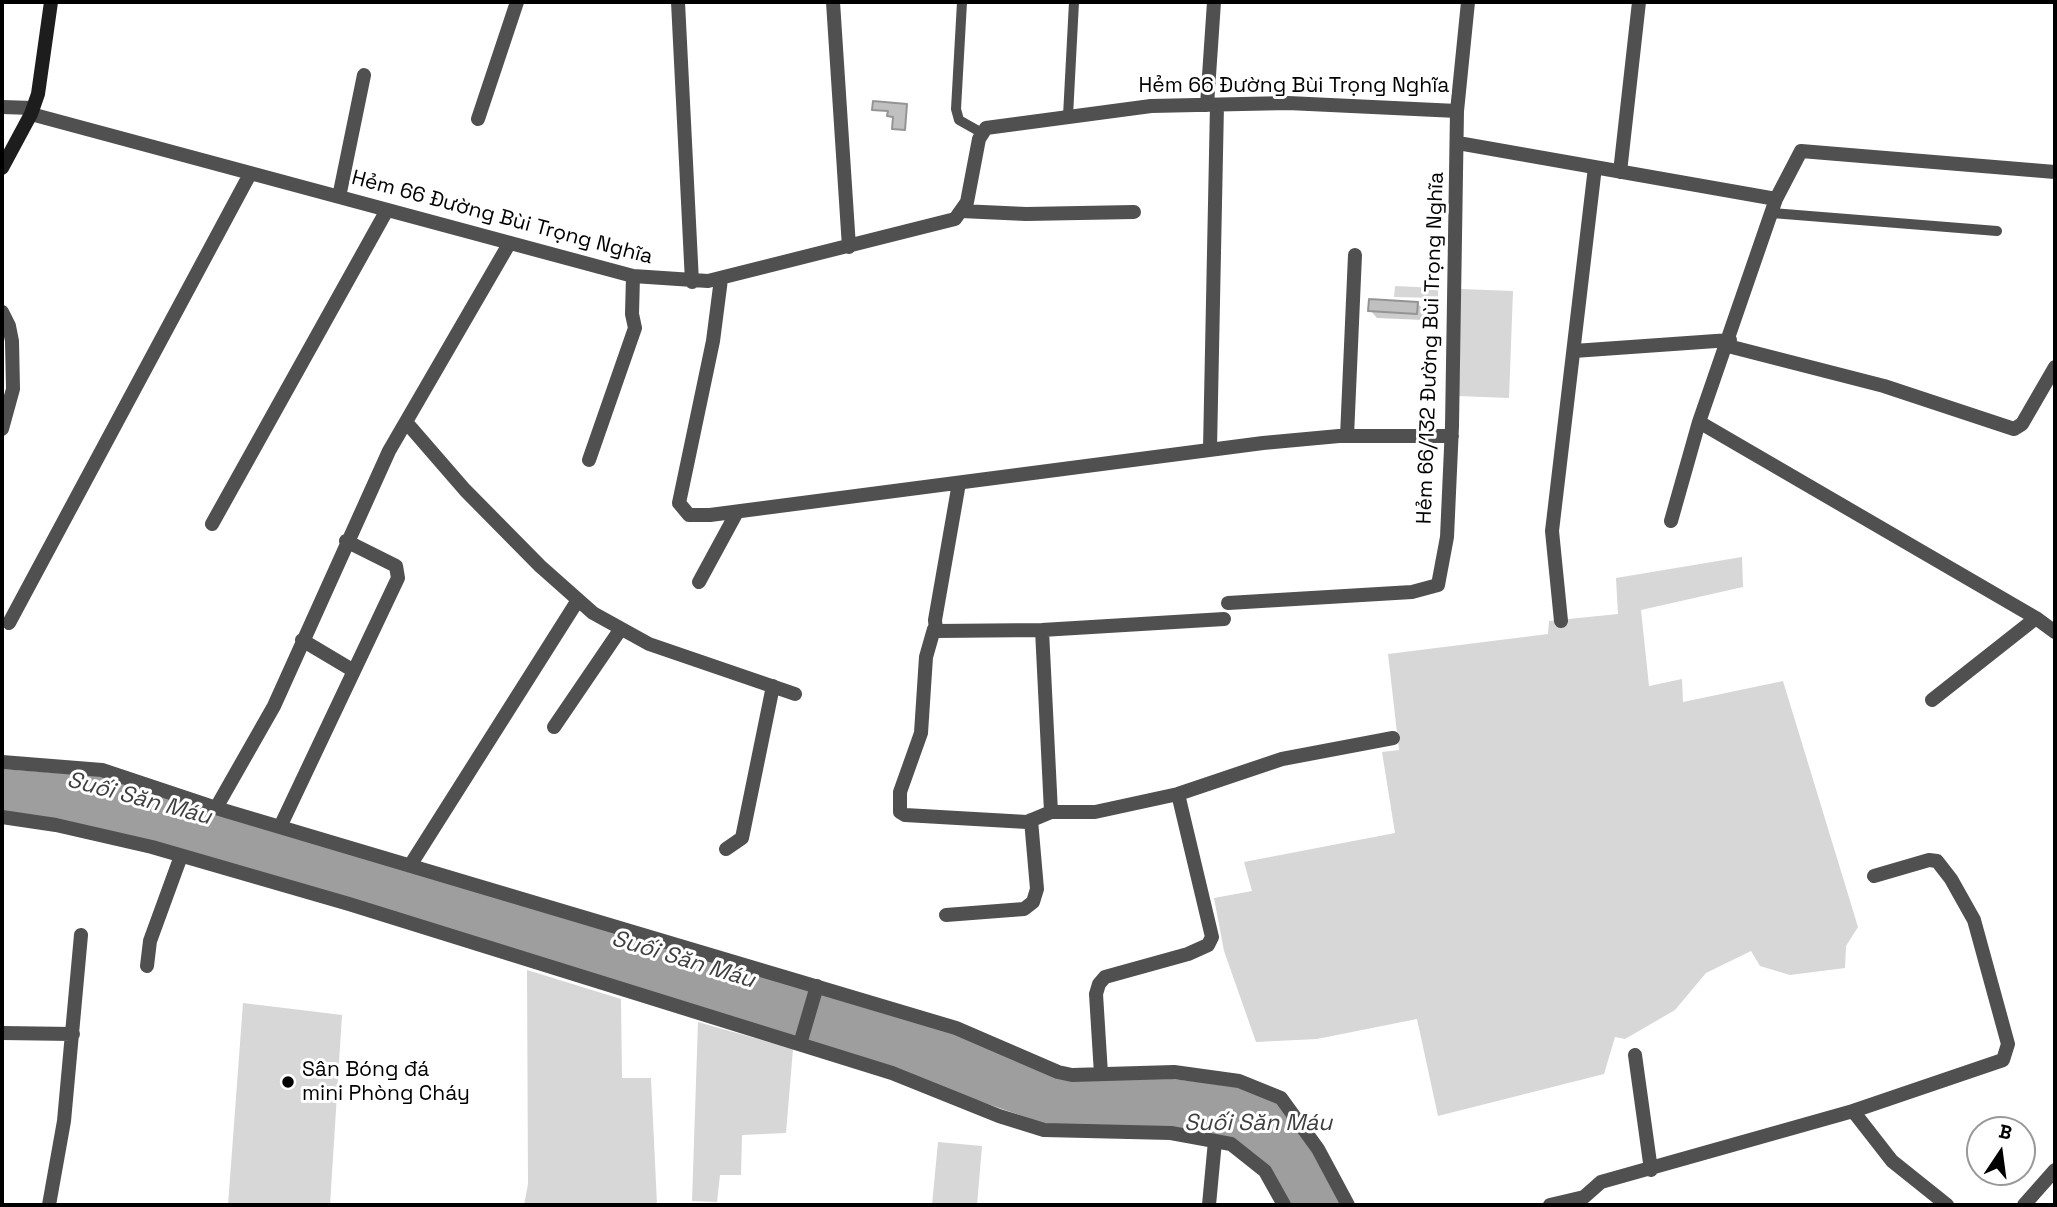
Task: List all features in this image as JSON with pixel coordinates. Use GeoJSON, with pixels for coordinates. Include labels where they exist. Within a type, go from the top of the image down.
{"type":"FeatureCollection","features":[{"type":"Feature","properties":{"kind":"street"},"geometry":{"type":"LineString","coordinates":[[2,168],[32,111],[42,78],[51,2]]}},
{"type":"Feature","properties":{"kind":"street"},"geometry":{"type":"LineString","coordinates":[[478,119],[517,2]]}},
{"type":"Feature","properties":{"kind":"street"},"geometry":{"type":"LineString","coordinates":[[678,2],[692,282]]}},
{"type":"Feature","properties":{"kind":"street"},"geometry":{"type":"LineString","coordinates":[[833,2],[849,247]]}},
{"type":"Feature","properties":{"kind":"street"},"geometry":{"type":"LineString","coordinates":[[1210,449],[1214,2]]}},
{"type":"Feature","properties":{"kind":"street","name":"Hẻm 66 Đường Bùi Trọng Nghĩa"},"geometry":{"type":"LineString","coordinates":[[982,133],[986,128],[1151,106],[1288,103],[1457,111],[1468,2]]}},
{"type":"Feature","properties":{"kind":"street"},"geometry":{"type":"LineString","coordinates":[[1620,172],[1639,2]]}},
{"type":"Feature","properties":{"kind":"street"},"geometry":{"type":"LineString","coordinates":[[339,197],[364,75]]}},
{"type":"Feature","properties":{"kind":"street","name":"Hẻm 66 Đường Bùi Trọng Nghĩa"},"geometry":{"type":"LineString","coordinates":[[2,107],[32,111],[250,174],[634,276],[692,282],[721,279],[947,224],[961,211]]}},
{"type":"Feature","properties":{"kind":"street","name":"Hẻm 66/132 Đường Bùi Trọng Nghĩa"},"geometry":{"type":"LineString","coordinates":[[1228,603],[1412,592],[1437,585],[1447,537],[1452,436],[1457,111]]}},
{"type":"Feature","properties":{"kind":"street"},"geometry":{"type":"LineString","coordinates":[[961,211],[967,202],[982,133]]}},
{"type":"Feature","properties":{"kind":"street"},"geometry":{"type":"LineString","coordinates":[[1458,143],[1595,167],[1774,206]]}},
{"type":"Feature","properties":{"kind":"street"},"geometry":{"type":"LineString","coordinates":[[1671,521],[1699,422],[1729,343],[1774,206],[1799,153],[1804,151],[2055,172]]}},
{"type":"Feature","properties":{"kind":"street"},"geometry":{"type":"LineString","coordinates":[[1561,621],[1552,531],[1595,167]]}},
{"type":"Feature","properties":{"kind":"street"},"geometry":{"type":"LineString","coordinates":[[9,623],[250,174]]}},
{"type":"Feature","properties":{"kind":"street"},"geometry":{"type":"LineString","coordinates":[[212,524],[387,210]]}},
{"type":"Feature","properties":{"kind":"street"},"geometry":{"type":"LineString","coordinates":[[961,211],[1026,214],[1134,212]]}},
{"type":"Feature","properties":{"kind":"street"},"geometry":{"type":"LineString","coordinates":[[216,808],[274,706],[346,541],[406,422],[509,244]]}},
{"type":"Feature","properties":{"kind":"street"},"geometry":{"type":"LineString","coordinates":[[1347,436],[1355,255]]}},
{"type":"Feature","properties":{"kind":"street"},"geometry":{"type":"LineString","coordinates":[[589,460],[635,328],[632,314],[634,276]]}},
{"type":"Feature","properties":{"kind":"street"},"geometry":{"type":"LineString","coordinates":[[721,279],[713,341],[679,503],[689,514],[737,512],[1210,449],[1347,436],[1452,436]]}},
{"type":"Feature","properties":{"kind":"street"},"geometry":{"type":"LineString","coordinates":[[2,312],[12,341],[13,389],[2,429]]}},
{"type":"Feature","properties":{"kind":"street"},"geometry":{"type":"LineString","coordinates":[[1574,352],[1729,343],[1884,386],[2014,429],[2022,424],[2055,367]]}},
{"type":"Feature","properties":{"kind":"street"},"geometry":{"type":"LineString","coordinates":[[406,422],[466,490],[578,600],[620,630],[649,645],[795,694]]}},
{"type":"Feature","properties":{"kind":"street"},"geometry":{"type":"LineString","coordinates":[[1699,422],[2036,618],[2055,632]]}},
{"type":"Feature","properties":{"kind":"street"},"geometry":{"type":"LineString","coordinates":[[959,483],[934,629],[926,657],[920,733],[900,792],[900,811],[905,815],[965,820],[1031,820],[1051,812],[1095,812],[1178,793],[1282,759],[1393,738]]}},
{"type":"Feature","properties":{"kind":"street"},"geometry":{"type":"LineString","coordinates":[[699,582],[737,512]]}},
{"type":"Feature","properties":{"kind":"street"},"geometry":{"type":"LineString","coordinates":[[281,827],[399,572],[396,566],[346,541]]}},
{"type":"Feature","properties":{"kind":"street"},"geometry":{"type":"LineString","coordinates":[[411,864],[578,600]]}},
{"type":"Feature","properties":{"kind":"street"},"geometry":{"type":"LineString","coordinates":[[1932,701],[2036,618]]}},
{"type":"Feature","properties":{"kind":"street"},"geometry":{"type":"LineString","coordinates":[[934,629],[1042,630],[1224,619]]}},
{"type":"Feature","properties":{"kind":"street"},"geometry":{"type":"LineString","coordinates":[[554,727],[620,630]]}},
{"type":"Feature","properties":{"kind":"street"},"geometry":{"type":"LineString","coordinates":[[1042,630],[1051,812]]}},
{"type":"Feature","properties":{"kind":"street"},"geometry":{"type":"LineString","coordinates":[[302,640],[354,671]]}},
{"type":"Feature","properties":{"kind":"street"},"geometry":{"type":"LineString","coordinates":[[726,849],[742,838],[773,686]]}},
{"type":"Feature","properties":{"kind":"street"},"geometry":{"type":"LineString","coordinates":[[2,762],[102,770],[216,808],[956,1028],[1058,1072],[1072,1075],[1174,1072],[1239,1081],[1281,1098],[1318,1149],[1348,1205]]}},
{"type":"Feature","properties":{"kind":"street"},"geometry":{"type":"LineString","coordinates":[[1101,1074],[1096,993],[1099,984],[1105,977],[1188,954],[1208,945],[1212,937],[1178,793]]}},
{"type":"Feature","properties":{"kind":"street"},"geometry":{"type":"LineString","coordinates":[[2,817],[56,825],[180,856],[349,904],[892,1073],[999,1116],[1044,1130],[1171,1133],[1231,1144],[1265,1171],[1284,1205]]}},
{"type":"Feature","properties":{"kind":"street"},"geometry":{"type":"LineString","coordinates":[[946,915],[1024,909],[1033,902],[1037,890],[1031,820]]}},
{"type":"Feature","properties":{"kind":"street"},"geometry":{"type":"LineString","coordinates":[[147,966],[150,941],[180,856]]}},
{"type":"Feature","properties":{"kind":"street"},"geometry":{"type":"LineString","coordinates":[[1550,1205],[1584,1198],[1601,1182],[1853,1111],[2003,1060],[2008,1044],[1975,920],[1937,861],[1929,860],[1874,876]]}},
{"type":"Feature","properties":{"kind":"street"},"geometry":{"type":"LineString","coordinates":[[48,1205],[63,1132],[81,935]]}},
{"type":"Feature","properties":{"kind":"street"},"geometry":{"type":"LineString","coordinates":[[800,1044],[817,986]]}},
{"type":"Feature","properties":{"kind":"street"},"geometry":{"type":"LineString","coordinates":[[2,1033],[73,1034]]}},
{"type":"Feature","properties":{"kind":"street"},"geometry":{"type":"LineString","coordinates":[[1635,1055],[1651,1170]]}},
{"type":"Feature","properties":{"kind":"street"},"geometry":{"type":"LineString","coordinates":[[1853,1111],[1892,1161],[1947,1205]]}},
{"type":"Feature","properties":{"kind":"street"},"geometry":{"type":"LineString","coordinates":[[1209,1205],[1214,1141]]}},
{"type":"Feature","properties":{"kind":"street"},"geometry":{"type":"LineString","coordinates":[[2024,1205],[2055,1170]]}},
{"type":"Feature","properties":{"kind":"lane"},"geometry":{"type":"LineString","coordinates":[[962,2],[956,109],[959,120],[982,133]]}},
{"type":"Feature","properties":{"kind":"lane"},"geometry":{"type":"LineString","coordinates":[[1068,116],[1074,2]]}},
{"type":"Feature","properties":{"kind":"lane"},"geometry":{"type":"LineString","coordinates":[[1774,206],[1997,231]]}},
{"type":"Feature","properties":{"kind":"shaded area"},"geometry":{"type":"Polygon","coordinates":[[[1395,286],[1438,288],[1438,298],[1394,297],[1395,286]]]}},
{"type":"Feature","properties":{"kind":"shaded area"},"geometry":{"type":"Polygon","coordinates":[[[1461,289],[1513,291],[1509,398],[1457,396],[1461,289]]]}},
{"type":"Feature","properties":{"kind":"shaded area"},"geometry":{"type":"Polygon","coordinates":[[[1742,557],[1743,587],[1641,610],[1649,686],[1682,679],[1683,702],[1783,681],[1858,927],[1846,946],[1845,968],[1790,975],[1760,966],[1751,951],[1706,973],[1675,1010],[1625,1039],[1615,1037],[1604,1074],[1438,1116],[1417,1019],[1317,1039],[1256,1042],[1224,951],[1214,898],[1252,891],[1244,862],[1395,833],[1382,752],[1399,750],[1388,654],[1548,634],[1549,621],[1618,614],[1616,578],[1742,557]]]}},
{"type":"Feature","properties":{"kind":"shaded area"},"geometry":{"type":"Polygon","coordinates":[[[527,970],[621,999],[622,1078],[651,1078],[657,1205],[524,1205],[528,1184],[527,970]]]}},
{"type":"Feature","properties":{"kind":"shaded area","name":"Sân Bóng đá mini Phòng Cháy"},"geometry":{"type":"Polygon","coordinates":[[[243,1003],[342,1015],[330,1205],[228,1205],[243,1003]]]}},
{"type":"Feature","properties":{"kind":"shaded area"},"geometry":{"type":"Polygon","coordinates":[[[698,1022],[793,1049],[786,1133],[742,1135],[741,1175],[720,1175],[717,1202],[692,1201],[698,1022]]]}},
{"type":"Feature","properties":{"kind":"shaded area"},"geometry":{"type":"Polygon","coordinates":[[[938,1142],[982,1146],[977,1205],[932,1205],[938,1142]]]}},
{"type":"Feature","properties":{"kind":"water","name":"Suối Săn Máu"},"geometry":{"type":"Polygon","coordinates":[[[2,769],[101,776],[949,1032],[1054,1077],[1172,1079],[1237,1086],[1277,1103],[1312,1152],[1341,1205],[1290,1205],[1235,1139],[1045,1124],[796,1037],[2,811],[2,769]]]}},
{"type":"Feature","properties":{"kind":"building"},"geometry":{"type":"Polygon","coordinates":[[[873,101],[907,104],[905,130],[892,129],[893,117],[887,116],[888,111],[872,110],[873,101]]]}},
{"type":"Feature","properties":{"kind":"building"},"geometry":{"type":"Polygon","coordinates":[[[1369,299],[1418,302],[1417,314],[1368,311],[1369,299]]]}},
{"type":"Feature","properties":{"kind":"place","name":"Sân Bóng đá mini Phòng Cháy"},"geometry":{"type":"Point","coordinates":[288,1082]}}]}
